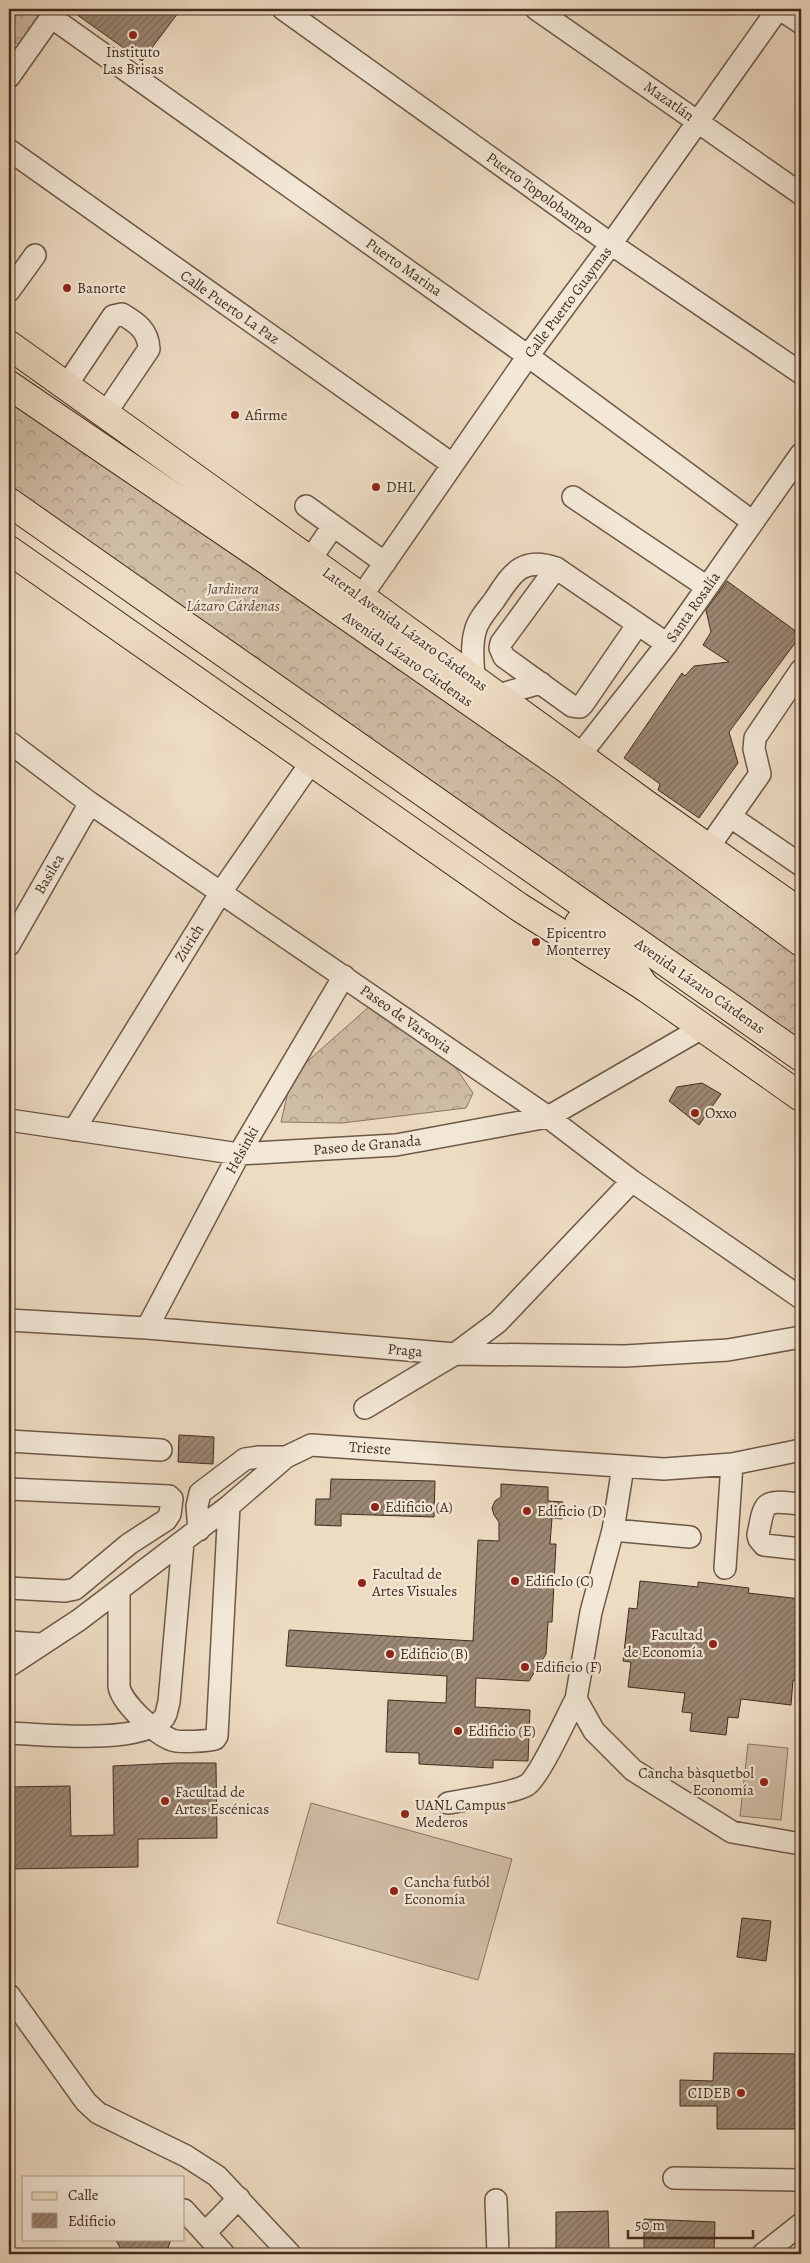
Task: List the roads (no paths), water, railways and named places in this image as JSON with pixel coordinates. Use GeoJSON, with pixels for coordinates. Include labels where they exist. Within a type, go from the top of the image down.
{"type":"FeatureCollection","features":[{"type":"Feature","properties":{"kind":"main road","name":"Lateral Avenida Lázaro Cárdenas"},"geometry":{"type":"LineString","coordinates":[[9,346],[498,695],[708,848],[801,912]]}},
{"type":"Feature","properties":{"kind":"main road","name":"Avenida Lázaro Cárdenas"},"geometry":{"type":"LineString","coordinates":[[9,385],[254,551],[387,646],[564,767],[801,942]]}},
{"type":"Feature","properties":{"kind":"main road","name":"Avenida Lázaro Cárdenas"},"geometry":{"type":"LineString","coordinates":[[9,502],[801,1057]]}},
{"type":"Feature","properties":{"kind":"main road"},"geometry":{"type":"LineString","coordinates":[[9,550],[519,908],[645,987],[801,1097]]}},
{"type":"Feature","properties":{"kind":"main road"},"geometry":{"type":"LineString","coordinates":[[387,646],[427,657],[552,742],[589,762]]}},
{"type":"Feature","properties":{"kind":"main road"},"geometry":{"type":"LineString","coordinates":[[557,887],[560,900],[568,914],[628,962],[645,987]]}},
{"type":"Feature","properties":{"kind":"street","name":"Puerto Topolobampo"},"geometry":{"type":"LineString","coordinates":[[283,9],[611,244],[801,373]]}},
{"type":"Feature","properties":{"kind":"street","name":"Mazatlán"},"geometry":{"type":"LineString","coordinates":[[536,9],[801,194]]}},
{"type":"Feature","properties":{"kind":"street","name":"Calle Puerto Guaymas"},"geometry":{"type":"LineString","coordinates":[[361,597],[528,356],[611,244],[697,121],[779,9]]}},
{"type":"Feature","properties":{"kind":"street"},"geometry":{"type":"LineString","coordinates":[[779,9],[801,23]]}},
{"type":"Feature","properties":{"kind":"street"},"geometry":{"type":"LineString","coordinates":[[9,77],[54,13]]}},
{"type":"Feature","properties":{"kind":"street","name":"Puerto Marina"},"geometry":{"type":"LineString","coordinates":[[54,13],[528,356],[753,522]]}},
{"type":"Feature","properties":{"kind":"street","name":"Calle Puerto La Paz"},"geometry":{"type":"LineString","coordinates":[[9,150],[452,464]]}},
{"type":"Feature","properties":{"kind":"street"},"geometry":{"type":"LineString","coordinates":[[9,291],[35,255]]}},
{"type":"Feature","properties":{"kind":"street"},"geometry":{"type":"LineString","coordinates":[[66,386],[113,316],[122,314],[138,324],[146,334],[149,349],[105,414]]}},
{"type":"Feature","properties":{"kind":"street","name":"Santa Rosalía"},"geometry":{"type":"LineString","coordinates":[[589,762],[667,644],[801,454]]}},
{"type":"Feature","properties":{"kind":"street"},"geometry":{"type":"LineString","coordinates":[[574,497],[707,587]]}},
{"type":"Feature","properties":{"kind":"street"},"geometry":{"type":"LineString","coordinates":[[306,506],[384,563]]}},
{"type":"Feature","properties":{"kind":"street"},"geometry":{"type":"LineString","coordinates":[[310,560],[333,526]]}},
{"type":"Feature","properties":{"kind":"street"},"geometry":{"type":"LineString","coordinates":[[474,678],[473,641],[476,626],[514,572],[534,563],[556,568],[667,644]]}},
{"type":"Feature","properties":{"kind":"street"},"geometry":{"type":"LineString","coordinates":[[556,568],[501,643],[500,648],[504,657],[572,706],[580,707],[638,624]]}},
{"type":"Feature","properties":{"kind":"street"},"geometry":{"type":"LineString","coordinates":[[708,848],[760,774],[754,749],[754,738],[801,670]]}},
{"type":"Feature","properties":{"kind":"street"},"geometry":{"type":"LineString","coordinates":[[498,695],[541,683]]}},
{"type":"Feature","properties":{"kind":"street","name":"Paseo de Varsovia"},"geometry":{"type":"LineString","coordinates":[[9,742],[90,803],[548,1117],[632,1182],[801,1298]]}},
{"type":"Feature","properties":{"kind":"street","name":"Zúrich"},"geometry":{"type":"LineString","coordinates":[[74,1130],[221,892],[312,761]]}},
{"type":"Feature","properties":{"kind":"street","name":"Basilea"},"geometry":{"type":"LineString","coordinates":[[9,945],[90,803]]}},
{"type":"Feature","properties":{"kind":"street"},"geometry":{"type":"LineString","coordinates":[[731,816],[801,865]]}},
{"type":"Feature","properties":{"kind":"street","name":"Helsinki"},"geometry":{"type":"LineString","coordinates":[[147,1328],[239,1154],[344,976]]}},
{"type":"Feature","properties":{"kind":"street","name":"Paseo de Granada"},"geometry":{"type":"LineString","coordinates":[[9,1120],[239,1154],[396,1145],[548,1117],[702,1028]]}},
{"type":"Feature","properties":{"kind":"street"},"geometry":{"type":"LineString","coordinates":[[365,1408],[455,1354],[498,1322],[632,1182]]}},
{"type":"Feature","properties":{"kind":"street","name":"Praga"},"geometry":{"type":"LineString","coordinates":[[9,1320],[147,1328],[455,1354],[625,1356],[728,1350],[801,1337]]}},
{"type":"Feature","properties":{"kind":"street"},"geometry":{"type":"LineString","coordinates":[[9,1441],[161,1450]]}},
{"type":"Feature","properties":{"kind":"street","name":"Trieste"},"geometry":{"type":"LineString","coordinates":[[9,1666],[79,1620],[191,1536],[286,1457],[311,1445],[322,1444],[623,1467],[695,1468],[732,1464],[801,1450]]}},
{"type":"Feature","properties":{"kind":"street"},"geometry":{"type":"LineString","coordinates":[[9,1733],[101,1737],[152,1727],[165,1716],[169,1702],[191,1536],[200,1493],[245,1459],[286,1457]]}},
{"type":"Feature","properties":{"kind":"street"},"geometry":{"type":"LineString","coordinates":[[725,1568],[732,1464]]}},
{"type":"Feature","properties":{"kind":"street"},"geometry":{"type":"LineString","coordinates":[[448,1803],[520,1788],[531,1782],[552,1746],[576,1699],[591,1612],[613,1530],[623,1467]]}},
{"type":"Feature","properties":{"kind":"street"},"geometry":{"type":"LineString","coordinates":[[9,1489],[169,1496],[172,1498],[169,1517],[129,1544],[72,1590],[65,1592],[9,1588]]}},
{"type":"Feature","properties":{"kind":"street"},"geometry":{"type":"LineString","coordinates":[[801,1504],[774,1502],[766,1505],[758,1535],[759,1540],[764,1545],[801,1549]]}},
{"type":"Feature","properties":{"kind":"street"},"geometry":{"type":"LineString","coordinates":[[119,1590],[120,1693],[123,1699],[152,1727],[175,1741],[212,1740],[217,1736],[229,1506]]}},
{"type":"Feature","properties":{"kind":"street"},"geometry":{"type":"LineString","coordinates":[[613,1530],[690,1537]]}},
{"type":"Feature","properties":{"kind":"street"},"geometry":{"type":"LineString","coordinates":[[129,1544],[157,1561]]}},
{"type":"Feature","properties":{"kind":"street"},"geometry":{"type":"LineString","coordinates":[[9,1642],[40,1644]]}},
{"type":"Feature","properties":{"kind":"street"},"geometry":{"type":"LineString","coordinates":[[576,1699],[594,1731],[633,1770],[656,1785],[732,1832],[801,1844]]}},
{"type":"Feature","properties":{"kind":"street"},"geometry":{"type":"LineString","coordinates":[[9,1995],[86,2102],[98,2113],[186,2156],[217,2176],[290,2254]]}},
{"type":"Feature","properties":{"kind":"street"},"geometry":{"type":"LineString","coordinates":[[674,2178],[801,2180]]}},
{"type":"Feature","properties":{"kind":"street"},"geometry":{"type":"LineString","coordinates":[[205,2233],[239,2198]]}},
{"type":"Feature","properties":{"kind":"street"},"geometry":{"type":"LineString","coordinates":[[496,2200],[498,2254]]}},
{"type":"Feature","properties":{"kind":"street"},"geometry":{"type":"LineString","coordinates":[[185,2211],[224,2254]]}},
{"type":"Feature","properties":{"kind":"street"},"geometry":{"type":"LineString","coordinates":[[763,2254],[801,2224]]}},
{"type":"Feature","properties":{"kind":"place","name":"Instituto Las Brisas"},"geometry":{"type":"Point","coordinates":[133,35]}},
{"type":"Feature","properties":{"kind":"place","name":"Banorte"},"geometry":{"type":"Point","coordinates":[67,288]}},
{"type":"Feature","properties":{"kind":"place","name":"Afirme"},"geometry":{"type":"Point","coordinates":[235,415]}},
{"type":"Feature","properties":{"kind":"place","name":"DHL"},"geometry":{"type":"Point","coordinates":[376,487]}},
{"type":"Feature","properties":{"kind":"place","name":"Epicentro Monterrey"},"geometry":{"type":"Point","coordinates":[536,942]}},
{"type":"Feature","properties":{"kind":"place","name":"Oxxo"},"geometry":{"type":"Point","coordinates":[695,1113]}},
{"type":"Feature","properties":{"kind":"place","name":"Edificio (A)"},"geometry":{"type":"Point","coordinates":[375,1507]}},
{"type":"Feature","properties":{"kind":"place","name":"Edificio (D)"},"geometry":{"type":"Point","coordinates":[527,1511]}},
{"type":"Feature","properties":{"kind":"place","name":"EdificIo (C)"},"geometry":{"type":"Point","coordinates":[515,1581]}},
{"type":"Feature","properties":{"kind":"place","name":"Facultad de Artes Visuales"},"geometry":{"type":"Point","coordinates":[362,1583]}},
{"type":"Feature","properties":{"kind":"place","name":"Facultad de Economía"},"geometry":{"type":"Point","coordinates":[713,1644]}},
{"type":"Feature","properties":{"kind":"place","name":"Edificio (B)"},"geometry":{"type":"Point","coordinates":[390,1654]}},
{"type":"Feature","properties":{"kind":"place","name":"Edificio (F)"},"geometry":{"type":"Point","coordinates":[525,1667]}},
{"type":"Feature","properties":{"kind":"place","name":"Edificio (E)"},"geometry":{"type":"Point","coordinates":[458,1731]}},
{"type":"Feature","properties":{"kind":"place","name":"Cancha bàsquetbol Economía"},"geometry":{"type":"Point","coordinates":[764,1782]}},
{"type":"Feature","properties":{"kind":"place","name":"Facultad de Artes Escénicas"},"geometry":{"type":"Point","coordinates":[165,1801]}},
{"type":"Feature","properties":{"kind":"place","name":"UANL Campus Mederos"},"geometry":{"type":"Point","coordinates":[405,1814]}},
{"type":"Feature","properties":{"kind":"place","name":"Cancha futból Economía"},"geometry":{"type":"Point","coordinates":[394,1891]}},
{"type":"Feature","properties":{"kind":"place","name":"CIDEB"},"geometry":{"type":"Point","coordinates":[741,2093]}},
{"type":"Feature","properties":{"kind":"park label","name":"Jardinera Lázaro Cárdenas"},"geometry":{"type":"Point","coordinates":[233,598]}}]}
